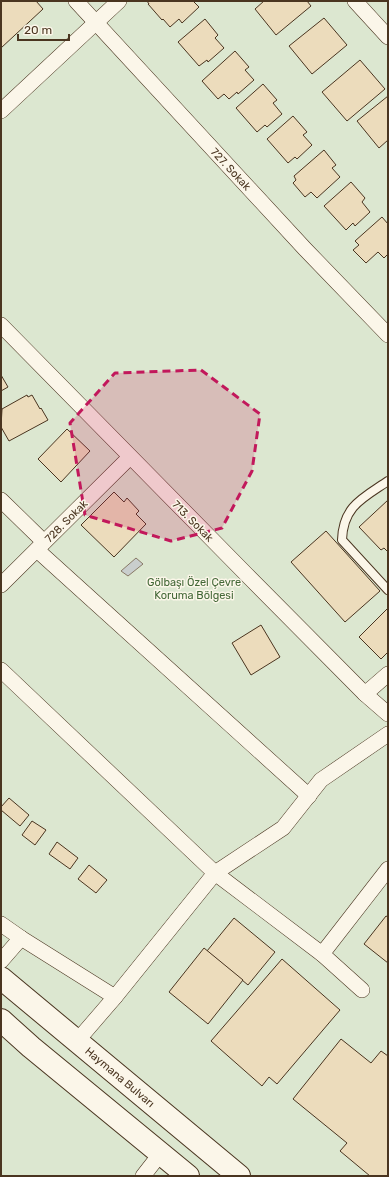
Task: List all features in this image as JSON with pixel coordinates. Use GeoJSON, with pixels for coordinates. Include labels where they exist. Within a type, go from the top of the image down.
{"type":"FeatureCollection","features":[{"type":"Feature","properties":{"kind":"highway","name":"Haymana Bulvarı"},"geometry":{"type":"LineString","coordinates":[[1,978],[239,1176]]}},
{"type":"Feature","properties":{"kind":"highway"},"geometry":{"type":"LineString","coordinates":[[1,1020],[31,1047],[188,1176]]}},
{"type":"Feature","properties":{"kind":"street","name":"727. Sokak"},"geometry":{"type":"LineString","coordinates":[[76,1],[305,249],[388,335]]}},
{"type":"Feature","properties":{"kind":"street"},"geometry":{"type":"LineString","coordinates":[[1,111],[119,1]]}},
{"type":"Feature","properties":{"kind":"street"},"geometry":{"type":"LineString","coordinates":[[355,1],[388,37]]}},
{"type":"Feature","properties":{"kind":"street","name":"713. Sokak"},"geometry":{"type":"LineString","coordinates":[[1,325],[365,694],[388,714]]}},
{"type":"Feature","properties":{"kind":"street","name":"728. Sokak"},"geometry":{"type":"LineString","coordinates":[[1,585],[130,457]]}},
{"type":"Feature","properties":{"kind":"street"},"geometry":{"type":"LineString","coordinates":[[1,500],[40,546],[309,796]]}},
{"type":"Feature","properties":{"kind":"street"},"geometry":{"type":"LineString","coordinates":[[1,670],[215,873],[322,954],[362,990]]}},
{"type":"Feature","properties":{"kind":"street"},"geometry":{"type":"LineString","coordinates":[[365,694],[388,674]]}},
{"type":"Feature","properties":{"kind":"street"},"geometry":{"type":"LineString","coordinates":[[77,1042],[215,873],[283,828],[321,780],[388,734]]}},
{"type":"Feature","properties":{"kind":"street"},"geometry":{"type":"LineString","coordinates":[[322,954],[388,869]]}},
{"type":"Feature","properties":{"kind":"street"},"geometry":{"type":"LineString","coordinates":[[1,924],[115,997]]}},
{"type":"Feature","properties":{"kind":"street"},"geometry":{"type":"LineString","coordinates":[[1,961],[21,938]]}},
{"type":"Feature","properties":{"kind":"street"},"geometry":{"type":"LineString","coordinates":[[143,1176],[161,1153]]}},
{"type":"Feature","properties":{"kind":"lane"},"geometry":{"type":"LineString","coordinates":[[388,481],[354,505],[344,524],[342,540],[388,590]]}},
{"type":"Feature","properties":{"kind":"highlighted area"},"geometry":{"type":"Polygon","coordinates":[[[201,370],[260,414],[252,471],[222,528],[171,541],[85,515],[70,423],[115,373],[201,370]]]}},
{"type":"Feature","properties":{"kind":"green space","name":"Gölbaşı Özel Çevre Koruma Bölgesi"},"geometry":{"type":"Polygon","coordinates":[[[1,1],[388,1],[388,1176],[1,1176],[1,1]]]}},
{"type":"Feature","properties":{"kind":"shaded area"},"geometry":{"type":"Polygon","coordinates":[[[136,558],[143,564],[128,576],[121,571],[136,558]]]}},
{"type":"Feature","properties":{"kind":"building"},"geometry":{"type":"Polygon","coordinates":[[[1,1],[36,1],[43,9],[1,48],[1,1]]]}},
{"type":"Feature","properties":{"kind":"building"},"geometry":{"type":"Polygon","coordinates":[[[147,1],[193,1],[199,7],[182,23],[179,19],[170,27],[163,19],[162,20],[147,1]]]}},
{"type":"Feature","properties":{"kind":"building"},"geometry":{"type":"Polygon","coordinates":[[[264,1],[307,1],[311,6],[276,35],[255,9],[264,1]]]}},
{"type":"Feature","properties":{"kind":"building"},"geometry":{"type":"Polygon","coordinates":[[[324,18],[347,45],[312,74],[289,46],[324,18]]]}},
{"type":"Feature","properties":{"kind":"building"},"geometry":{"type":"Polygon","coordinates":[[[205,19],[218,35],[215,38],[224,48],[208,62],[207,60],[199,66],[178,42],[205,19]]]}},
{"type":"Feature","properties":{"kind":"building"},"geometry":{"type":"Polygon","coordinates":[[[235,51],[249,67],[245,70],[254,80],[238,94],[237,92],[229,99],[224,94],[218,99],[202,81],[235,51]]]}},
{"type":"Feature","properties":{"kind":"building"},"geometry":{"type":"Polygon","coordinates":[[[360,60],[385,89],[347,121],[322,92],[360,60]]]}},
{"type":"Feature","properties":{"kind":"building"},"geometry":{"type":"Polygon","coordinates":[[[263,84],[277,100],[273,103],[282,114],[267,127],[265,125],[257,132],[236,108],[263,84]]]}},
{"type":"Feature","properties":{"kind":"building"},"geometry":{"type":"Polygon","coordinates":[[[388,96],[388,140],[379,148],[357,121],[388,96]]]}},
{"type":"Feature","properties":{"kind":"building"},"geometry":{"type":"Polygon","coordinates":[[[293,116],[307,132],[303,135],[312,145],[297,159],[295,157],[288,163],[267,139],[293,116]]]}},
{"type":"Feature","properties":{"kind":"building"},"geometry":{"type":"Polygon","coordinates":[[[324,150],[336,165],[332,168],[340,177],[317,198],[311,192],[305,197],[293,183],[296,180],[294,176],[324,150]]]}},
{"type":"Feature","properties":{"kind":"building"},"geometry":{"type":"Polygon","coordinates":[[[351,182],[365,198],[362,202],[370,212],[355,226],[353,223],[346,230],[324,206],[351,182]]]}},
{"type":"Feature","properties":{"kind":"building"},"geometry":{"type":"Polygon","coordinates":[[[382,217],[388,224],[388,254],[384,258],[378,252],[366,263],[353,250],[359,245],[355,241],[382,217]]]}},
{"type":"Feature","properties":{"kind":"building"},"geometry":{"type":"Polygon","coordinates":[[[1,375],[8,387],[1,391],[1,375]]]}},
{"type":"Feature","properties":{"kind":"building"},"geometry":{"type":"Polygon","coordinates":[[[27,395],[28,397],[32,395],[48,420],[9,441],[1,427],[2,409],[27,395]]]}},
{"type":"Feature","properties":{"kind":"building"},"geometry":{"type":"Polygon","coordinates":[[[67,429],[90,451],[61,482],[38,459],[67,429]]]}},
{"type":"Feature","properties":{"kind":"building"},"geometry":{"type":"Polygon","coordinates":[[[114,492],[124,502],[127,498],[139,511],[136,514],[146,524],[114,557],[81,525],[114,492]]]}},
{"type":"Feature","properties":{"kind":"building"},"geometry":{"type":"Polygon","coordinates":[[[388,500],[388,552],[384,548],[381,550],[359,527],[388,500]]]}},
{"type":"Feature","properties":{"kind":"building"},"geometry":{"type":"Polygon","coordinates":[[[326,531],[380,591],[345,622],[291,562],[326,531]]]}},
{"type":"Feature","properties":{"kind":"building"},"geometry":{"type":"Polygon","coordinates":[[[388,608],[388,652],[381,659],[359,637],[388,608]]]}},
{"type":"Feature","properties":{"kind":"building"},"geometry":{"type":"Polygon","coordinates":[[[261,625],[280,657],[251,675],[232,643],[261,625]]]}},
{"type":"Feature","properties":{"kind":"building"},"geometry":{"type":"Polygon","coordinates":[[[9,798],[29,815],[20,826],[1,810],[1,807],[9,798]]]}},
{"type":"Feature","properties":{"kind":"building"},"geometry":{"type":"Polygon","coordinates":[[[32,821],[46,830],[35,845],[22,835],[32,821]]]}},
{"type":"Feature","properties":{"kind":"building"},"geometry":{"type":"Polygon","coordinates":[[[57,842],[78,858],[70,869],[49,854],[57,842]]]}},
{"type":"Feature","properties":{"kind":"building"},"geometry":{"type":"Polygon","coordinates":[[[89,865],[107,880],[96,893],[78,879],[89,865]]]}},
{"type":"Feature","properties":{"kind":"building"},"geometry":{"type":"Polygon","coordinates":[[[386,916],[388,917],[388,963],[364,944],[386,916]]]}},
{"type":"Feature","properties":{"kind":"building"},"geometry":{"type":"Polygon","coordinates":[[[234,918],[275,952],[248,985],[207,951],[234,918]]]}},
{"type":"Feature","properties":{"kind":"building"},"geometry":{"type":"Polygon","coordinates":[[[204,948],[243,980],[208,1024],[169,992],[204,948]]]}},
{"type":"Feature","properties":{"kind":"building"},"geometry":{"type":"Polygon","coordinates":[[[282,959],[340,1010],[277,1084],[269,1077],[262,1086],[211,1041],[282,959]]]}},
{"type":"Feature","properties":{"kind":"building"},"geometry":{"type":"Polygon","coordinates":[[[341,1039],[371,1063],[381,1051],[388,1056],[388,1176],[370,1176],[340,1151],[347,1143],[293,1099],[341,1039]]]}}]}
